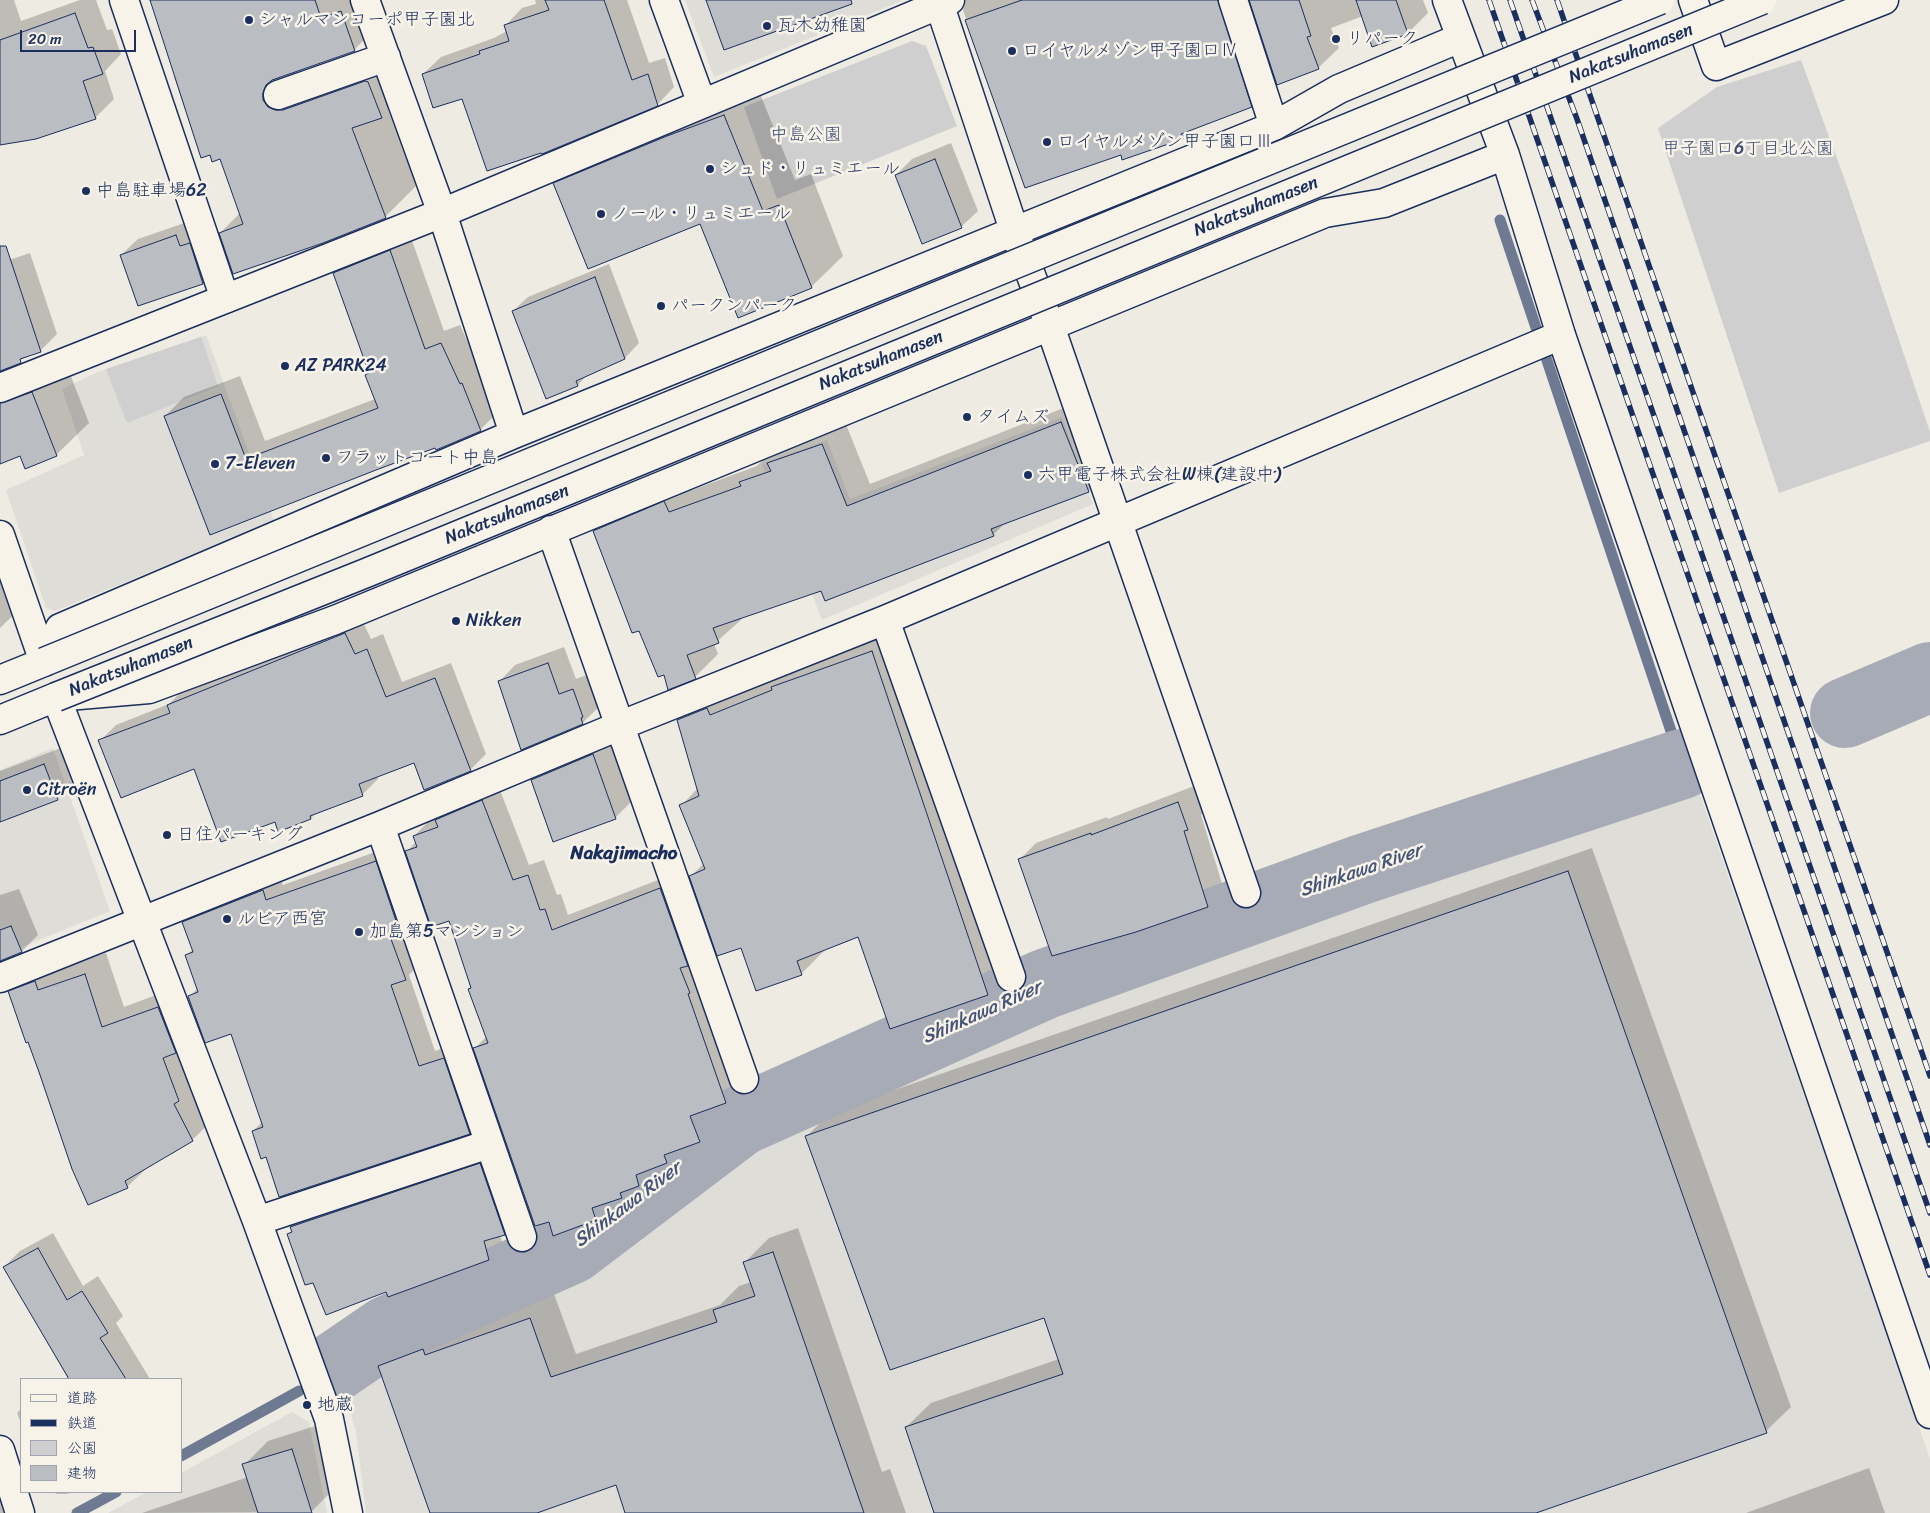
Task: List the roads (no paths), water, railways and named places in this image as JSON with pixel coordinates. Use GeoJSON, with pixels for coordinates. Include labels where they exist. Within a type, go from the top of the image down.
{"type":"FeatureCollection","features":[{"type":"Feature","properties":{"kind":"street"},"geometry":{"type":"LineString","coordinates":[[124,0],[226,299]]}},
{"type":"Feature","properties":{"kind":"street"},"geometry":{"type":"LineString","coordinates":[[365,0],[442,213],[514,434]]}},
{"type":"Feature","properties":{"kind":"street"},"geometry":{"type":"LineString","coordinates":[[664,0],[702,104]]}},
{"type":"Feature","properties":{"kind":"street"},"geometry":{"type":"LineString","coordinates":[[1233,0],[1274,126]]}},
{"type":"Feature","properties":{"kind":"street"},"geometry":{"type":"LineString","coordinates":[[1447,0],[1505,155],[1561,335],[1930,1414]]}},
{"type":"Feature","properties":{"kind":"street"},"geometry":{"type":"LineString","coordinates":[[0,680],[1660,0]]}},
{"type":"Feature","properties":{"kind":"street"},"geometry":{"type":"LineString","coordinates":[[1693,0],[1716,66],[1884,0]]}},
{"type":"Feature","properties":{"kind":"street","name":"Nakatsuhamasen"},"geometry":{"type":"LineString","coordinates":[[0,720],[375,569],[1762,0]]}},
{"type":"Feature","properties":{"kind":"street"},"geometry":{"type":"LineString","coordinates":[[0,388],[442,213],[942,1],[1014,230],[1050,326],[1119,523],[1246,893]]}},
{"type":"Feature","properties":{"kind":"street"},"geometry":{"type":"LineString","coordinates":[[44,662],[60,628],[514,434],[1274,126],[1339,88],[1460,38]]}},
{"type":"Feature","properties":{"kind":"street"},"geometry":{"type":"LineString","coordinates":[[278,95],[386,57]]}},
{"type":"Feature","properties":{"kind":"street"},"geometry":{"type":"LineString","coordinates":[[348,1513],[329,1419],[257,1221],[56,697],[149,689],[335,620],[1325,212],[1384,203],[1505,155]]}},
{"type":"Feature","properties":{"kind":"street"},"geometry":{"type":"LineString","coordinates":[[0,978],[380,826],[619,726],[885,620],[1119,523],[1561,335]]}},
{"type":"Feature","properties":{"kind":"street"},"geometry":{"type":"LineString","coordinates":[[551,530],[744,1079]]}},
{"type":"Feature","properties":{"kind":"street"},"geometry":{"type":"LineString","coordinates":[[0,535],[44,662]]}},
{"type":"Feature","properties":{"kind":"street"},"geometry":{"type":"LineString","coordinates":[[885,620],[1011,977]]}},
{"type":"Feature","properties":{"kind":"street"},"geometry":{"type":"LineString","coordinates":[[380,826],[522,1236]]}},
{"type":"Feature","properties":{"kind":"street"},"geometry":{"type":"LineString","coordinates":[[257,1221],[489,1144]]}},
{"type":"Feature","properties":{"kind":"street"},"geometry":{"type":"LineString","coordinates":[[0,1450],[20,1513]]}},
{"type":"Feature","properties":{"kind":"waterway"},"geometry":{"type":"LineString","coordinates":[[1500,220],[1682,764]]}},
{"type":"Feature","properties":{"kind":"waterway","name":"Shinkawa River"},"geometry":{"type":"LineString","coordinates":[[1845,713],[1930,677]]}},
{"type":"Feature","properties":{"kind":"waterway","name":"Shinkawa River"},"geometry":{"type":"LineString","coordinates":[[333,1368],[387,1331],[571,1249],[740,1121],[1045,984],[1363,869],[1682,764]]}},
{"type":"Feature","properties":{"kind":"waterway"},"geometry":{"type":"LineString","coordinates":[[182,1455],[299,1391]]}},
{"type":"Feature","properties":{"kind":"waterway"},"geometry":{"type":"LineString","coordinates":[[77,1513],[114,1493]]}},
{"type":"Feature","properties":{"kind":"railway"},"geometry":{"type":"LineString","coordinates":[[1489,0],[1930,1275]]}},
{"type":"Feature","properties":{"kind":"railway"},"geometry":{"type":"LineString","coordinates":[[1510,0],[1930,1213]]}},
{"type":"Feature","properties":{"kind":"railway"},"geometry":{"type":"LineString","coordinates":[[1532,0],[1577,119],[1930,1145]]}},
{"type":"Feature","properties":{"kind":"railway"},"geometry":{"type":"LineString","coordinates":[[1557,0],[1930,1076]]}},
{"type":"Feature","properties":{"kind":"place","name":"シャルマンコーポ甲子園北"},"geometry":{"type":"Point","coordinates":[249,20]}},
{"type":"Feature","properties":{"kind":"place","name":"瓦木幼稚園"},"geometry":{"type":"Point","coordinates":[767,26]}},
{"type":"Feature","properties":{"kind":"place","name":"リパーク"},"geometry":{"type":"Point","coordinates":[1336,39]}},
{"type":"Feature","properties":{"kind":"place","name":"ロイヤルメゾン甲子園口Ⅳ"},"geometry":{"type":"Point","coordinates":[1012,51]}},
{"type":"Feature","properties":{"kind":"place","name":"ロイヤルメゾン甲子園口Ⅲ"},"geometry":{"type":"Point","coordinates":[1047,142]}},
{"type":"Feature","properties":{"kind":"place","name":"シュド・リュミエール"},"geometry":{"type":"Point","coordinates":[710,169]}},
{"type":"Feature","properties":{"kind":"place","name":"中島駐車場62"},"geometry":{"type":"Point","coordinates":[86,191]}},
{"type":"Feature","properties":{"kind":"place","name":"ノール・リュミエール"},"geometry":{"type":"Point","coordinates":[601,214]}},
{"type":"Feature","properties":{"kind":"place","name":"パークンパーク"},"geometry":{"type":"Point","coordinates":[661,306]}},
{"type":"Feature","properties":{"kind":"place","name":"AZ PARK24"},"geometry":{"type":"Point","coordinates":[285,366]}},
{"type":"Feature","properties":{"kind":"place","name":"タイムズ"},"geometry":{"type":"Point","coordinates":[967,417]}},
{"type":"Feature","properties":{"kind":"place","name":"フラットコート中島"},"geometry":{"type":"Point","coordinates":[326,458]}},
{"type":"Feature","properties":{"kind":"place","name":"7-Eleven"},"geometry":{"type":"Point","coordinates":[215,464]}},
{"type":"Feature","properties":{"kind":"place","name":"六甲電子株式会社W棟(建設中)"},"geometry":{"type":"Point","coordinates":[1028,475]}},
{"type":"Feature","properties":{"kind":"place","name":"Nikken"},"geometry":{"type":"Point","coordinates":[456,621]}},
{"type":"Feature","properties":{"kind":"place","name":"Citroën"},"geometry":{"type":"Point","coordinates":[27,790]}},
{"type":"Feature","properties":{"kind":"place","name":"日住パーキング"},"geometry":{"type":"Point","coordinates":[167,835]}},
{"type":"Feature","properties":{"kind":"place","name":"ルビア西宮"},"geometry":{"type":"Point","coordinates":[227,919]}},
{"type":"Feature","properties":{"kind":"place","name":"加島第5マンション"},"geometry":{"type":"Point","coordinates":[359,932]}},
{"type":"Feature","properties":{"kind":"place","name":"地蔵"},"geometry":{"type":"Point","coordinates":[307,1405]}},
{"type":"Feature","properties":{"kind":"district","name":"Nakajimacho"},"geometry":{"type":"Point","coordinates":[624,854]}},
{"type":"Feature","properties":{"kind":"park label","name":"中島公園"},"geometry":{"type":"Point","coordinates":[806,135]}},
{"type":"Feature","properties":{"kind":"park label","name":"甲子園口6丁目北公園"},"geometry":{"type":"Point","coordinates":[1748,149]}}]}
